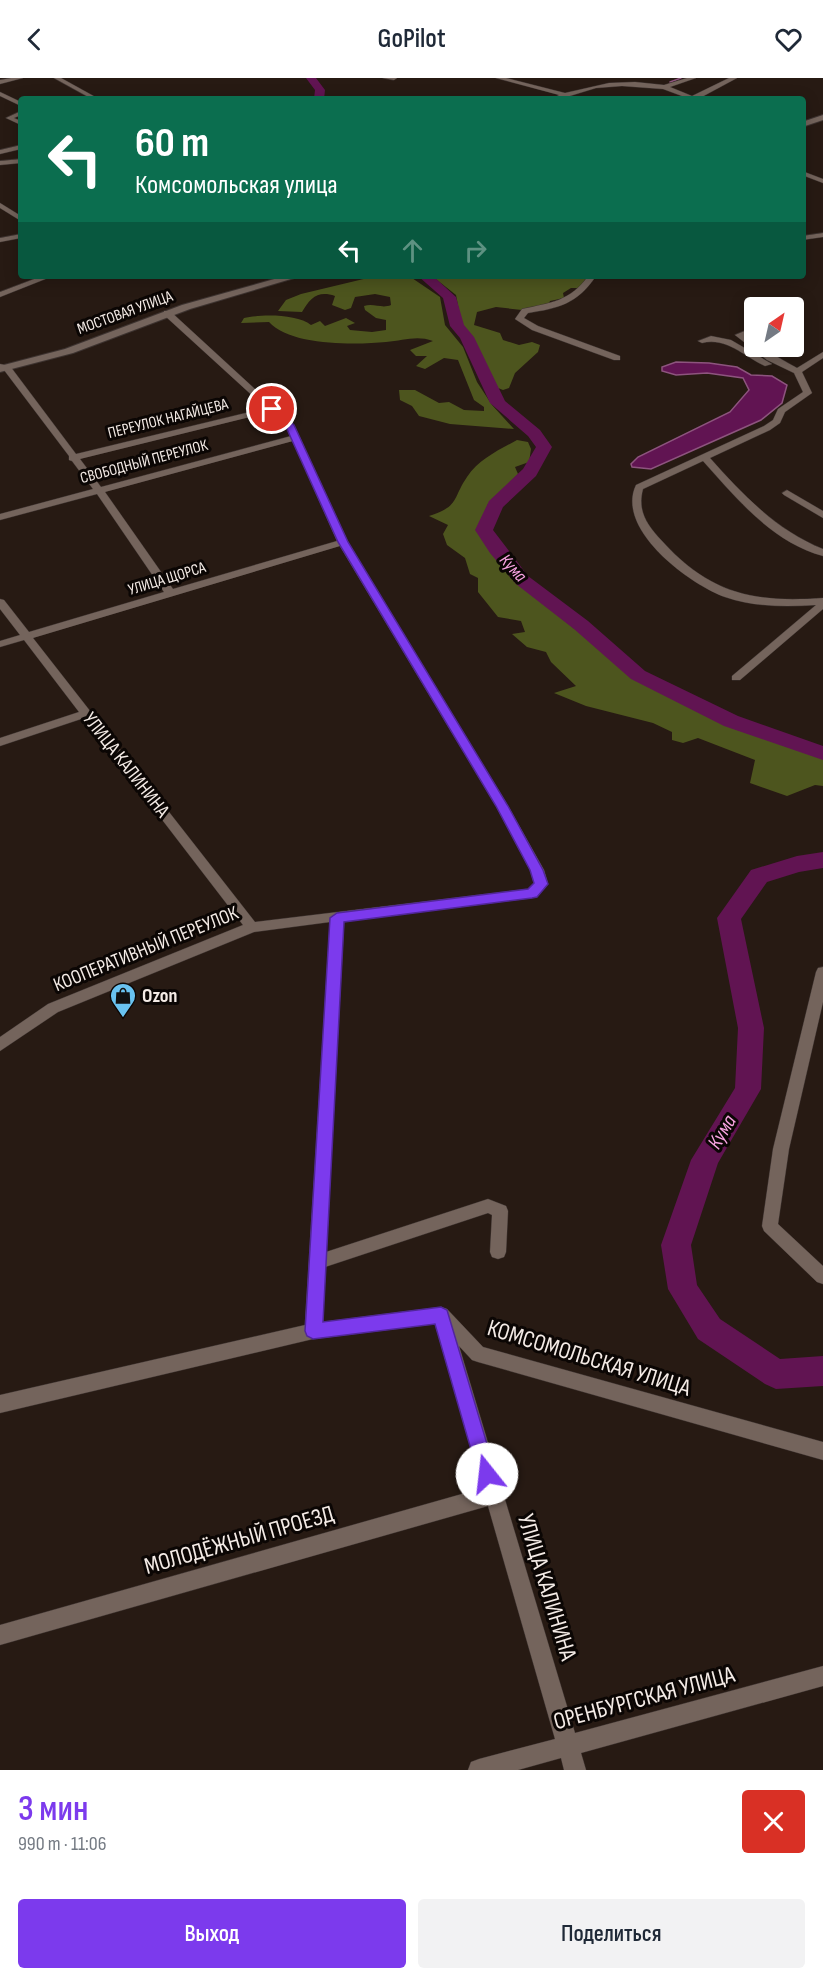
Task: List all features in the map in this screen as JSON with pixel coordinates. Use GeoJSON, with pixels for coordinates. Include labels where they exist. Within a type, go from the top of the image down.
{"type":"FeatureCollection","features":[{"type":"Feature","properties":{"kind":"main road"},"geometry":{"type":"LineString","coordinates":[[806,123],[823,117]]}},
{"type":"Feature","properties":{"kind":"main road","name":"МОСТОВАЯ УЛИЦА"},"geometry":{"type":"LineString","coordinates":[[2,368],[69,351],[167,313],[286,279]]}},
{"type":"Feature","properties":{"kind":"street"},"geometry":{"type":"LineString","coordinates":[[0,82],[20,78]]}},
{"type":"Feature","properties":{"kind":"street"},"geometry":{"type":"LineString","coordinates":[[57,78],[90,96]]}},
{"type":"Feature","properties":{"kind":"street"},"geometry":{"type":"LineString","coordinates":[[386,78],[394,78]]}},
{"type":"Feature","properties":{"kind":"street"},"geometry":{"type":"LineString","coordinates":[[499,78],[564,95],[600,84],[614,83],[664,87],[689,96]]}},
{"type":"Feature","properties":{"kind":"street"},"geometry":{"type":"LineString","coordinates":[[664,87],[693,78]]}},
{"type":"Feature","properties":{"kind":"street"},"geometry":{"type":"LineString","coordinates":[[698,96],[734,78]]}},
{"type":"Feature","properties":{"kind":"street"},"geometry":{"type":"LineString","coordinates":[[0,94],[18,103]]}},
{"type":"Feature","properties":{"kind":"street"},"geometry":{"type":"LineString","coordinates":[[18,114],[9,118],[18,122]]}},
{"type":"Feature","properties":{"kind":"street"},"geometry":{"type":"LineString","coordinates":[[0,152],[18,148]]}},
{"type":"Feature","properties":{"kind":"street"},"geometry":{"type":"LineString","coordinates":[[0,163],[18,160]]}},
{"type":"Feature","properties":{"kind":"street"},"geometry":{"type":"LineString","coordinates":[[819,177],[823,181]]}},
{"type":"Feature","properties":{"kind":"street"},"geometry":{"type":"LineString","coordinates":[[0,205],[18,217]]}},
{"type":"Feature","properties":{"kind":"street"},"geometry":{"type":"LineString","coordinates":[[806,237],[823,235]]}},
{"type":"Feature","properties":{"kind":"street"},"geometry":{"type":"LineString","coordinates":[[0,240],[18,237]]}},
{"type":"Feature","properties":{"kind":"street"},"geometry":{"type":"LineString","coordinates":[[0,295],[41,279]]}},
{"type":"Feature","properties":{"kind":"street"},"geometry":{"type":"LineString","coordinates":[[590,279],[585,288],[565,304],[525,311],[519,319],[535,328],[616,358]]}},
{"type":"Feature","properties":{"kind":"street"},"geometry":{"type":"LineString","coordinates":[[167,313],[290,425],[343,542]]}},
{"type":"Feature","properties":{"kind":"street"},"geometry":{"type":"LineString","coordinates":[[702,341],[712,337],[743,348],[759,361],[782,365],[797,371],[808,393],[782,411],[777,421],[767,428],[639,487],[634,501],[639,520],[670,559],[683,571],[721,594],[744,600],[766,602],[823,602]]}},
{"type":"Feature","properties":{"kind":"street"},"geometry":{"type":"LineString","coordinates":[[797,371],[823,354]]}},
{"type":"Feature","properties":{"kind":"street"},"geometry":{"type":"LineString","coordinates":[[771,357],[782,365]]}},
{"type":"Feature","properties":{"kind":"street"},"geometry":{"type":"LineString","coordinates":[[2,368],[98,489],[170,593]]}},
{"type":"Feature","properties":{"kind":"street","name":"ПЕРЕУЛОК НАГАЙЦЕВА"},"geometry":{"type":"LineString","coordinates":[[72,458],[272,409]]}},
{"type":"Feature","properties":{"kind":"street","name":"СВОБОДНЫЙ ПЕРЕУЛОК"},"geometry":{"type":"LineString","coordinates":[[0,517],[295,438]]}},
{"type":"Feature","properties":{"kind":"street"},"geometry":{"type":"LineString","coordinates":[[704,457],[751,509],[789,538],[823,553]]}},
{"type":"Feature","properties":{"kind":"street"},"geometry":{"type":"LineString","coordinates":[[787,493],[823,514]]}},
{"type":"Feature","properties":{"kind":"street","name":"УЛИЦА ЩОРСА"},"geometry":{"type":"LineString","coordinates":[[0,644],[343,542]]}},
{"type":"Feature","properties":{"kind":"street","name":"КООПЕРАТИВНЫЙ ПЕРЕУЛОК"},"geometry":{"type":"LineString","coordinates":[[0,1045],[53,1008],[252,927],[532,894],[541,884],[537,870],[502,806],[343,542]]}},
{"type":"Feature","properties":{"kind":"street","name":"УЛИЦА КАЛИНИНА"},"geometry":{"type":"LineString","coordinates":[[0,602],[252,927]]}},
{"type":"Feature","properties":{"kind":"street"},"geometry":{"type":"LineString","coordinates":[[736,678],[823,602]]}},
{"type":"Feature","properties":{"kind":"street"},"geometry":{"type":"LineString","coordinates":[[0,742],[86,714]]}},
{"type":"Feature","properties":{"kind":"street"},"geometry":{"type":"LineString","coordinates":[[313,1331],[337,918]]}},
{"type":"Feature","properties":{"kind":"street"},"geometry":{"type":"LineString","coordinates":[[820,1268],[770,1226],[781,1149],[823,972]]}},
{"type":"Feature","properties":{"kind":"street"},"geometry":{"type":"LineString","coordinates":[[317,1262],[488,1206],[500,1211],[498,1252]]}},
{"type":"Feature","properties":{"kind":"street"},"geometry":{"type":"LineString","coordinates":[[0,1404],[313,1331],[441,1315]]}},
{"type":"Feature","properties":{"kind":"street","name":"УЛИЦА КАЛИНИНА"},"geometry":{"type":"LineString","coordinates":[[441,1315],[575,1770]]}},
{"type":"Feature","properties":{"kind":"street","name":"КОМСОМОЛЬСКАЯ УЛИЦА"},"geometry":{"type":"LineString","coordinates":[[441,1315],[478,1354],[823,1451]]}},
{"type":"Feature","properties":{"kind":"street","name":"МОЛОДЁЖНЫЙ ПРОЕЗД"},"geometry":{"type":"LineString","coordinates":[[0,1635],[493,1495]]}},
{"type":"Feature","properties":{"kind":"street","name":"ОРЕНБУРГСКАЯ УЛИЦА"},"geometry":{"type":"LineString","coordinates":[[479,1770],[823,1676]]}},
{"type":"Feature","properties":{"kind":"green space"},"geometry":{"type":"Polygon","coordinates":[[[364,279],[413,279],[440,297],[445,325],[463,347],[477,382],[492,405],[514,429],[450,424],[419,416],[412,406],[400,400],[399,390],[415,390],[439,403],[449,402],[464,410],[484,411],[484,407],[474,400],[458,360],[444,358],[425,369],[416,366],[427,356],[416,356],[410,350],[433,341],[415,338],[373,343],[324,342],[292,336],[269,322],[241,323],[244,318],[279,316],[305,321],[311,325],[320,321],[325,326],[346,318],[355,323],[347,326],[350,330],[372,332],[386,330],[386,320],[376,318],[365,310],[364,306],[391,305],[390,297],[375,294],[355,297],[351,308],[345,310],[332,305],[335,296],[324,294],[311,299],[302,312],[278,311],[286,300],[301,294],[364,279]]]}},
{"type":"Feature","properties":{"kind":"green space"},"geometry":{"type":"Polygon","coordinates":[[[436,279],[586,280],[581,288],[571,288],[563,293],[564,298],[550,301],[548,305],[522,310],[496,307],[477,312],[474,325],[500,333],[503,340],[519,345],[532,342],[540,345],[538,352],[515,373],[509,388],[503,390],[498,388],[473,338],[462,326],[456,295],[436,279]]]}},
{"type":"Feature","properties":{"kind":"green space"},"geometry":{"type":"Polygon","coordinates":[[[517,440],[528,442],[531,449],[529,462],[515,467],[518,474],[488,504],[478,530],[490,552],[516,582],[636,678],[727,724],[823,757],[823,786],[815,785],[787,796],[750,783],[755,760],[698,738],[683,743],[672,740],[672,732],[653,723],[586,706],[554,693],[576,686],[551,662],[546,652],[527,647],[512,634],[525,632],[521,621],[498,617],[478,592],[478,578],[470,574],[465,558],[447,545],[443,534],[448,525],[429,516],[451,505],[467,477],[477,465],[517,440]]]}},
{"type":"Feature","properties":{"kind":"shaded area"},"geometry":{"type":"Polygon","coordinates":[[[676,362],[737,367],[751,375],[772,376],[787,385],[782,403],[761,420],[651,469],[632,467],[631,464],[638,457],[730,412],[749,390],[743,378],[707,373],[676,375],[662,371],[662,367],[676,362]]]}},
{"type":"Feature","properties":{"kind":"waterway","name":"Кума"},"geometry":{"type":"LineString","coordinates":[[311,78],[320,90],[319,96]]}},
{"type":"Feature","properties":{"kind":"waterway"},"geometry":{"type":"LineString","coordinates":[[670,82],[681,78]]}},
{"type":"Feature","properties":{"kind":"waterway","name":"Кума"},"geometry":{"type":"LineString","coordinates":[[428,279],[449,297],[457,326],[467,337],[498,403],[534,433],[544,447],[530,472],[495,505],[484,530],[496,549],[522,580],[581,625],[638,675],[731,721],[823,753]]}},
{"type":"Feature","properties":{"kind":"waterway","name":"Кума"},"geometry":{"type":"LineString","coordinates":[[823,860],[797,864],[759,876],[729,918],[751,1028],[748,1089],[705,1160],[676,1245],[683,1289],[709,1329],[776,1374],[823,1371]]}},
{"type":"Feature","properties":{"kind":"place","name":"Ozon"},"geometry":{"type":"Point","coordinates":[123,1019]}},
{"type":"Feature","properties":{"kind":"route"},"geometry":{"type":"LineString","coordinates":[[272,409],[290,425],[343,542],[502,806],[537,870],[541,884],[532,894],[337,918],[313,1331],[441,1315],[487,1474]]}}]}
